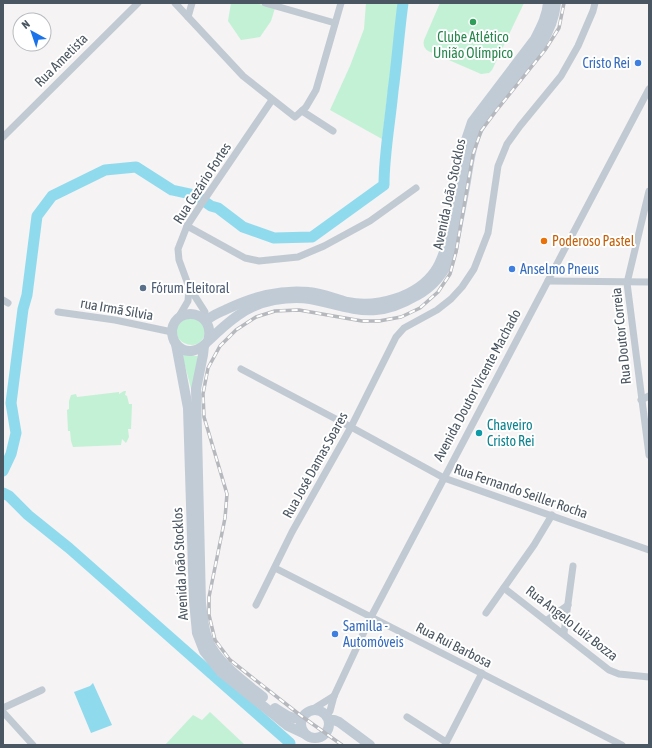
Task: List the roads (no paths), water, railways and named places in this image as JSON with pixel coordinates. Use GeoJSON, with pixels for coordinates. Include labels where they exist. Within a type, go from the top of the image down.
{"type":"FeatureCollection","features":[{"type":"Feature","properties":{"kind":"main road","name":"Avenida João Stocklos"},"geometry":{"type":"LineString","coordinates":[[302,719],[294,719],[281,712],[227,666],[212,648],[205,629],[201,603],[196,390],[203,355],[209,335],[209,329],[205,320],[250,299],[273,292],[310,292],[349,302],[374,303],[389,301],[417,288],[427,281],[436,270],[443,255],[464,146],[472,122],[535,39],[543,24],[548,3]]}},
{"type":"Feature","properties":{"kind":"main road","name":"Avenida João Stocklos"},"geometry":{"type":"LineString","coordinates":[[206,343],[237,315],[253,306],[264,303],[288,299],[309,299],[351,309],[377,310],[404,303],[430,286],[449,263],[453,250],[471,154],[477,132],[488,113],[537,50],[548,32],[553,19],[556,3]]}},
{"type":"Feature","properties":{"kind":"main road"},"geometry":{"type":"LineString","coordinates":[[172,332],[175,322],[181,316],[186,314],[193,313],[205,320]]}},
{"type":"Feature","properties":{"kind":"main road","name":"Avenida João Stocklos"},"geometry":{"type":"LineString","coordinates":[[172,332],[176,344],[188,408],[194,601],[197,633],[204,651],[221,672],[305,738]]}},
{"type":"Feature","properties":{"kind":"main road"},"geometry":{"type":"LineString","coordinates":[[176,344],[180,348],[192,351],[198,349],[206,343]]}},
{"type":"Feature","properties":{"kind":"main road"},"geometry":{"type":"LineString","coordinates":[[347,729],[313,738],[305,738],[301,726],[302,719],[306,713],[320,710],[328,718],[339,722],[370,745]]}},
{"type":"Feature","properties":{"kind":"main road"},"geometry":{"type":"LineString","coordinates":[[314,745],[328,730],[328,718]]}},
{"type":"Feature","properties":{"kind":"street","name":"Rua Ametista"},"geometry":{"type":"LineString","coordinates":[[3,137],[138,3]]}},
{"type":"Feature","properties":{"kind":"street"},"geometry":{"type":"LineString","coordinates":[[174,3],[243,76],[295,117],[306,107],[316,90],[341,3]]}},
{"type":"Feature","properties":{"kind":"street"},"geometry":{"type":"LineString","coordinates":[[188,17],[192,3]]}},
{"type":"Feature","properties":{"kind":"street"},"geometry":{"type":"LineString","coordinates":[[265,3],[335,23]]}},
{"type":"Feature","properties":{"kind":"street","name":"Rua José Damas Soares"},"geometry":{"type":"LineString","coordinates":[[256,605],[292,532],[351,426],[396,337],[404,328],[437,310],[451,299],[462,287],[474,269],[488,233],[498,166],[507,144],[571,60],[593,11],[595,3]]}},
{"type":"Feature","properties":{"kind":"street","name":"Avenida Doutor Vicente Machado"},"geometry":{"type":"LineString","coordinates":[[328,718],[334,696],[371,617],[649,88]]}},
{"type":"Feature","properties":{"kind":"street","name":"Rua Cezário Fortes"},"geometry":{"type":"LineString","coordinates":[[205,320],[205,312],[188,287],[179,260],[178,249],[187,226],[272,100]]}},
{"type":"Feature","properties":{"kind":"street"},"geometry":{"type":"LineString","coordinates":[[302,111],[333,131]]}},
{"type":"Feature","properties":{"kind":"street"},"geometry":{"type":"LineString","coordinates":[[187,226],[245,258],[252,260],[259,261],[298,257],[324,246],[370,221],[416,188]]}},
{"type":"Feature","properties":{"kind":"street","name":"Rua Doutor Correia"},"geometry":{"type":"LineString","coordinates":[[649,191],[627,283],[649,455]]}},
{"type":"Feature","properties":{"kind":"street"},"geometry":{"type":"LineString","coordinates":[[548,281],[627,283],[649,282]]}},
{"type":"Feature","properties":{"kind":"street","name":"Rua Cezário Fortes"},"geometry":{"type":"LineString","coordinates":[[175,322],[188,301],[188,287]]}},
{"type":"Feature","properties":{"kind":"street","name":"rua Irmã Silvia"},"geometry":{"type":"LineString","coordinates":[[58,312],[115,320],[172,332]]}},
{"type":"Feature","properties":{"kind":"street","name":"Rua Fernando Seiller Rocha"},"geometry":{"type":"LineString","coordinates":[[241,369],[351,426],[444,478],[649,550]]}},
{"type":"Feature","properties":{"kind":"street"},"geometry":{"type":"LineString","coordinates":[[641,400],[649,396]]}},
{"type":"Feature","properties":{"kind":"street"},"geometry":{"type":"LineString","coordinates":[[486,613],[534,545],[552,515]]}},
{"type":"Feature","properties":{"kind":"street"},"geometry":{"type":"LineString","coordinates":[[564,633],[574,566]]}},
{"type":"Feature","properties":{"kind":"street","name":"Rua Rui Barbosa"},"geometry":{"type":"LineString","coordinates":[[275,568],[622,745]]}},
{"type":"Feature","properties":{"kind":"street","name":"Rua Angelo Luiz Bozza"},"geometry":{"type":"LineString","coordinates":[[504,588],[564,633],[609,670],[619,674],[649,677]]}},
{"type":"Feature","properties":{"kind":"street"},"geometry":{"type":"LineString","coordinates":[[547,620],[568,605]]}},
{"type":"Feature","properties":{"kind":"street"},"geometry":{"type":"LineString","coordinates":[[408,717],[446,743],[482,674]]}},
{"type":"Feature","properties":{"kind":"street"},"geometry":{"type":"LineString","coordinates":[[3,708],[42,690]]}},
{"type":"Feature","properties":{"kind":"street"},"geometry":{"type":"LineString","coordinates":[[310,711],[334,696]]}},
{"type":"Feature","properties":{"kind":"street"},"geometry":{"type":"LineString","coordinates":[[3,712],[33,745]]}},
{"type":"Feature","properties":{"kind":"water"},"geometry":{"type":"Polygon","coordinates":[[[93,683],[112,725],[91,733],[74,692],[90,686],[93,683]]]}},
{"type":"Feature","properties":{"kind":"waterway"},"geometry":{"type":"LineString","coordinates":[[3,471],[11,454],[16,433],[11,403],[37,216],[52,196],[105,170],[136,167],[172,190],[195,195],[211,206],[218,208],[243,227],[274,238],[312,237],[384,185],[386,150],[403,3]]}},
{"type":"Feature","properties":{"kind":"waterway"},"geometry":{"type":"LineString","coordinates":[[3,493],[9,496],[28,515],[69,548],[290,743]]}},
{"type":"Feature","properties":{"kind":"railway"},"geometry":{"type":"LineString","coordinates":[[342,745],[300,715],[230,660],[215,640],[209,615],[209,597],[225,518],[227,494],[204,417],[203,394],[208,368],[220,346],[236,330],[256,317],[275,311],[299,310],[362,321],[379,321],[401,317],[420,308],[438,292],[450,274],[456,252],[473,154],[481,131],[545,50],[559,28],[564,3]]}},
{"type":"Feature","properties":{"kind":"place","name":"Clube Atlético União Olímpico"},"geometry":{"type":"Point","coordinates":[473,22]}},
{"type":"Feature","properties":{"kind":"place","name":"Cristo Rei"},"geometry":{"type":"Point","coordinates":[638,63]}},
{"type":"Feature","properties":{"kind":"place","name":"Poderoso Pastel"},"geometry":{"type":"Point","coordinates":[544,241]}},
{"type":"Feature","properties":{"kind":"place","name":"Anselmo Pneus"},"geometry":{"type":"Point","coordinates":[512,269]}},
{"type":"Feature","properties":{"kind":"place","name":"Fórum Eleitoral"},"geometry":{"type":"Point","coordinates":[143,288]}},
{"type":"Feature","properties":{"kind":"place","name":"Chaveiro Cristo Rei"},"geometry":{"type":"Point","coordinates":[479,433]}},
{"type":"Feature","properties":{"kind":"place","name":"Samilla - Automóveis"},"geometry":{"type":"Point","coordinates":[335,634]}}]}
